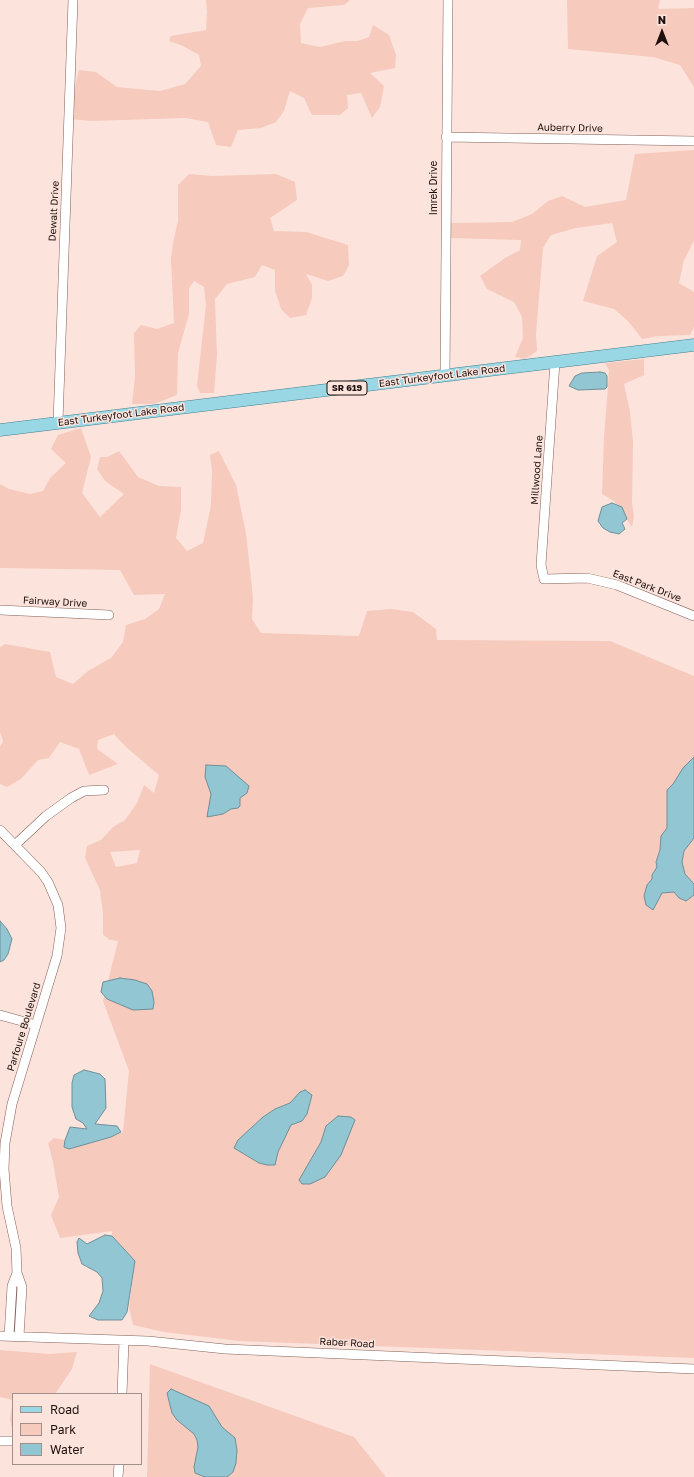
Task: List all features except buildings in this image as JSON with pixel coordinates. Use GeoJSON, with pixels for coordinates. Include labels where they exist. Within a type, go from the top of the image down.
{"type":"FeatureCollection","features":[{"type":"Feature","properties":{"kind":"main road","name":"East Turkeyfoot Lake Road"},"geometry":{"type":"LineString","coordinates":[[0,430],[694,345]]}},
{"type":"Feature","properties":{"kind":"street","name":"Dewalt Drive"},"geometry":{"type":"LineString","coordinates":[[58,422],[73,0]]}},
{"type":"Feature","properties":{"kind":"street","name":"Imrek Drive"},"geometry":{"type":"LineString","coordinates":[[444,376],[448,0]]}},
{"type":"Feature","properties":{"kind":"street","name":"Auberry Drive"},"geometry":{"type":"LineString","coordinates":[[446,137],[694,141]]}},
{"type":"Feature","properties":{"kind":"street","name":"Millwood Lane"},"geometry":{"type":"LineString","coordinates":[[544,579],[541,565],[555,362]]}},
{"type":"Feature","properties":{"kind":"street","name":"East Park Drive"},"geometry":{"type":"LineString","coordinates":[[544,579],[587,578],[617,585],[694,616]]}},
{"type":"Feature","properties":{"kind":"street","name":"Fairway Drive"},"geometry":{"type":"LineString","coordinates":[[0,610],[109,615]]}},
{"type":"Feature","properties":{"kind":"street"},"geometry":{"type":"LineString","coordinates":[[15,845],[46,816],[71,798],[84,791],[104,790]]}},
{"type":"Feature","properties":{"kind":"street","name":"Parfoure Boulevard"},"geometry":{"type":"LineString","coordinates":[[0,830],[41,872],[48,882],[56,899],[60,917],[60,938],[57,956],[8,1124],[2,1177],[16,1248],[18,1273],[22,1287],[19,1336]]}},
{"type":"Feature","properties":{"kind":"street"},"geometry":{"type":"LineString","coordinates":[[0,1015],[36,1025]]}},
{"type":"Feature","properties":{"kind":"street","name":"Parfoure Boulevard"},"geometry":{"type":"LineString","coordinates":[[5,1336],[12,1286],[18,1273]]}},
{"type":"Feature","properties":{"kind":"street","name":"Raber Road"},"geometry":{"type":"LineString","coordinates":[[5,1336],[148,1341],[233,1349],[694,1369]]}},
{"type":"Feature","properties":{"kind":"street"},"geometry":{"type":"LineString","coordinates":[[122,1393],[124,1341]]}},
{"type":"Feature","properties":{"kind":"street"},"geometry":{"type":"LineString","coordinates":[[0,1442],[12,1441]]}},
{"type":"Feature","properties":{"kind":"street"},"geometry":{"type":"LineString","coordinates":[[118,1477],[119,1465]]}},
{"type":"Feature","properties":{"kind":"green space"},"geometry":{"type":"Polygon","coordinates":[[[206,0],[350,0],[344,5],[308,8],[300,24],[301,43],[320,47],[345,41],[358,41],[369,37],[373,25],[389,35],[396,55],[395,68],[370,73],[384,86],[380,107],[372,118],[361,93],[347,95],[348,108],[340,115],[312,115],[304,98],[290,91],[284,111],[276,122],[261,128],[238,130],[231,147],[216,145],[208,122],[186,118],[90,121],[72,119],[75,87],[79,70],[96,72],[117,87],[160,91],[185,84],[201,66],[199,55],[183,46],[169,41],[171,36],[206,30],[206,0]]]}},
{"type":"Feature","properties":{"kind":"green space"},"geometry":{"type":"Polygon","coordinates":[[[567,0],[660,0],[658,9],[694,8],[694,87],[680,65],[653,57],[568,49],[567,0]]]}},
{"type":"Feature","properties":{"kind":"green space"},"geometry":{"type":"Polygon","coordinates":[[[694,150],[694,241],[684,260],[679,283],[694,292],[694,327],[690,335],[659,336],[642,339],[628,321],[614,309],[583,301],[597,256],[617,242],[612,223],[576,228],[551,235],[543,248],[536,334],[537,351],[525,359],[515,357],[523,338],[522,317],[514,302],[487,289],[480,276],[505,258],[520,250],[521,240],[450,238],[450,223],[512,222],[532,214],[548,201],[562,196],[585,207],[626,200],[635,154],[694,150]]]}},
{"type":"Feature","properties":{"kind":"green space"},"geometry":{"type":"Polygon","coordinates":[[[189,174],[212,176],[276,174],[295,182],[297,200],[270,218],[274,231],[306,232],[348,245],[349,265],[343,276],[328,281],[306,274],[312,285],[312,298],[306,315],[290,318],[281,309],[275,290],[275,270],[262,265],[255,277],[227,284],[215,299],[217,355],[214,393],[200,393],[197,386],[206,305],[204,287],[194,281],[189,288],[189,314],[178,353],[177,395],[154,404],[132,404],[135,377],[134,333],[141,325],[157,329],[174,323],[171,259],[178,221],[178,185],[189,174]]]}},
{"type":"Feature","properties":{"kind":"green space"},"geometry":{"type":"Polygon","coordinates":[[[644,359],[644,375],[624,384],[630,412],[633,441],[632,503],[634,516],[632,527],[614,501],[602,494],[604,437],[609,370],[605,363],[644,359]]]}},
{"type":"Feature","properties":{"kind":"green space"},"geometry":{"type":"Polygon","coordinates":[[[81,428],[91,457],[82,493],[100,517],[124,494],[105,481],[97,469],[100,457],[107,457],[119,451],[138,477],[159,486],[181,487],[181,510],[176,538],[187,551],[203,543],[211,505],[212,471],[210,455],[219,451],[236,485],[246,533],[253,597],[252,619],[261,633],[359,636],[367,611],[391,609],[413,612],[436,629],[437,640],[610,641],[694,676],[694,1358],[239,1341],[164,1332],[133,1325],[129,1308],[135,1261],[112,1236],[112,1231],[60,1238],[51,1215],[59,1197],[48,1143],[54,1138],[65,1140],[64,1147],[111,1137],[123,1132],[129,1071],[103,1001],[118,941],[110,940],[103,935],[103,914],[100,890],[85,858],[87,846],[101,840],[113,827],[125,820],[137,803],[144,785],[154,793],[159,775],[126,747],[114,734],[98,740],[97,749],[118,764],[89,775],[79,749],[60,742],[49,758],[38,760],[21,779],[7,787],[0,784],[0,747],[3,741],[0,732],[0,647],[5,644],[50,652],[56,677],[73,684],[88,671],[111,658],[123,642],[126,625],[145,619],[159,609],[165,594],[134,595],[120,570],[0,568],[0,484],[9,489],[30,494],[43,491],[50,478],[66,463],[51,449],[58,435],[81,428]],[[140,850],[110,852],[116,867],[137,863],[140,850]]]}},
{"type":"Feature","properties":{"kind":"green space"},"geometry":{"type":"Polygon","coordinates":[[[0,1350],[49,1354],[77,1352],[72,1369],[56,1393],[12,1393],[12,1400],[0,1397],[0,1350]]]}},
{"type":"Feature","properties":{"kind":"green space"},"geometry":{"type":"Polygon","coordinates":[[[150,1364],[354,1437],[386,1477],[147,1477],[150,1364]]]}},
{"type":"Feature","properties":{"kind":"green space"},"geometry":{"type":"Polygon","coordinates":[[[12,1406],[12,1429],[10,1419],[12,1406]]]}},
{"type":"Feature","properties":{"kind":"water"},"geometry":{"type":"Polygon","coordinates":[[[582,373],[605,373],[607,376],[607,387],[605,389],[578,390],[569,386],[575,376],[582,373]]]}},
{"type":"Feature","properties":{"kind":"water"},"geometry":{"type":"Polygon","coordinates":[[[612,503],[622,507],[627,519],[622,523],[625,529],[619,534],[610,532],[603,528],[598,521],[602,507],[612,503]]]}},
{"type":"Feature","properties":{"kind":"water"},"geometry":{"type":"Polygon","coordinates":[[[694,757],[694,838],[684,851],[682,862],[685,874],[694,884],[694,895],[686,901],[679,898],[674,892],[662,893],[653,910],[646,905],[644,896],[647,885],[652,879],[652,875],[657,867],[656,862],[660,850],[661,836],[667,828],[667,790],[673,784],[683,768],[694,757]]]}},
{"type":"Feature","properties":{"kind":"water"},"geometry":{"type":"Polygon","coordinates":[[[206,765],[226,766],[249,786],[247,793],[240,798],[240,806],[238,808],[231,809],[223,814],[207,817],[211,794],[205,777],[206,765]]]}},
{"type":"Feature","properties":{"kind":"water"},"geometry":{"type":"Polygon","coordinates":[[[0,921],[7,929],[12,939],[8,954],[4,960],[0,962],[0,921]]]}},
{"type":"Feature","properties":{"kind":"water"},"geometry":{"type":"Polygon","coordinates":[[[120,978],[135,980],[147,984],[152,991],[154,1002],[153,1009],[133,1010],[107,999],[101,992],[103,982],[120,978]]]}},
{"type":"Feature","properties":{"kind":"water"},"geometry":{"type":"Polygon","coordinates":[[[84,1070],[100,1074],[105,1079],[106,1108],[95,1124],[117,1126],[121,1132],[111,1137],[69,1149],[64,1147],[70,1127],[87,1129],[83,1123],[76,1119],[72,1107],[72,1083],[74,1075],[84,1070]]]}},
{"type":"Feature","properties":{"kind":"water"},"geometry":{"type":"Polygon","coordinates":[[[305,1090],[312,1095],[307,1114],[302,1121],[291,1125],[278,1152],[275,1165],[259,1163],[234,1148],[238,1140],[263,1117],[275,1109],[290,1103],[300,1092],[305,1090]]]}},
{"type":"Feature","properties":{"kind":"water"},"geometry":{"type":"Polygon","coordinates":[[[338,1116],[351,1117],[355,1120],[341,1155],[325,1177],[310,1184],[302,1184],[299,1180],[321,1142],[326,1126],[338,1116]]]}},
{"type":"Feature","properties":{"kind":"water"},"geometry":{"type":"Polygon","coordinates":[[[105,1235],[112,1236],[135,1261],[127,1312],[122,1320],[98,1320],[89,1316],[99,1303],[103,1291],[102,1278],[97,1272],[82,1264],[78,1253],[77,1242],[79,1238],[87,1244],[105,1235]]]}},
{"type":"Feature","properties":{"kind":"water"},"geometry":{"type":"Polygon","coordinates":[[[171,1389],[209,1406],[222,1427],[235,1438],[237,1450],[236,1463],[233,1472],[227,1477],[205,1477],[195,1473],[194,1467],[198,1447],[197,1440],[194,1434],[177,1420],[172,1413],[167,1393],[171,1389]]]}}]}
